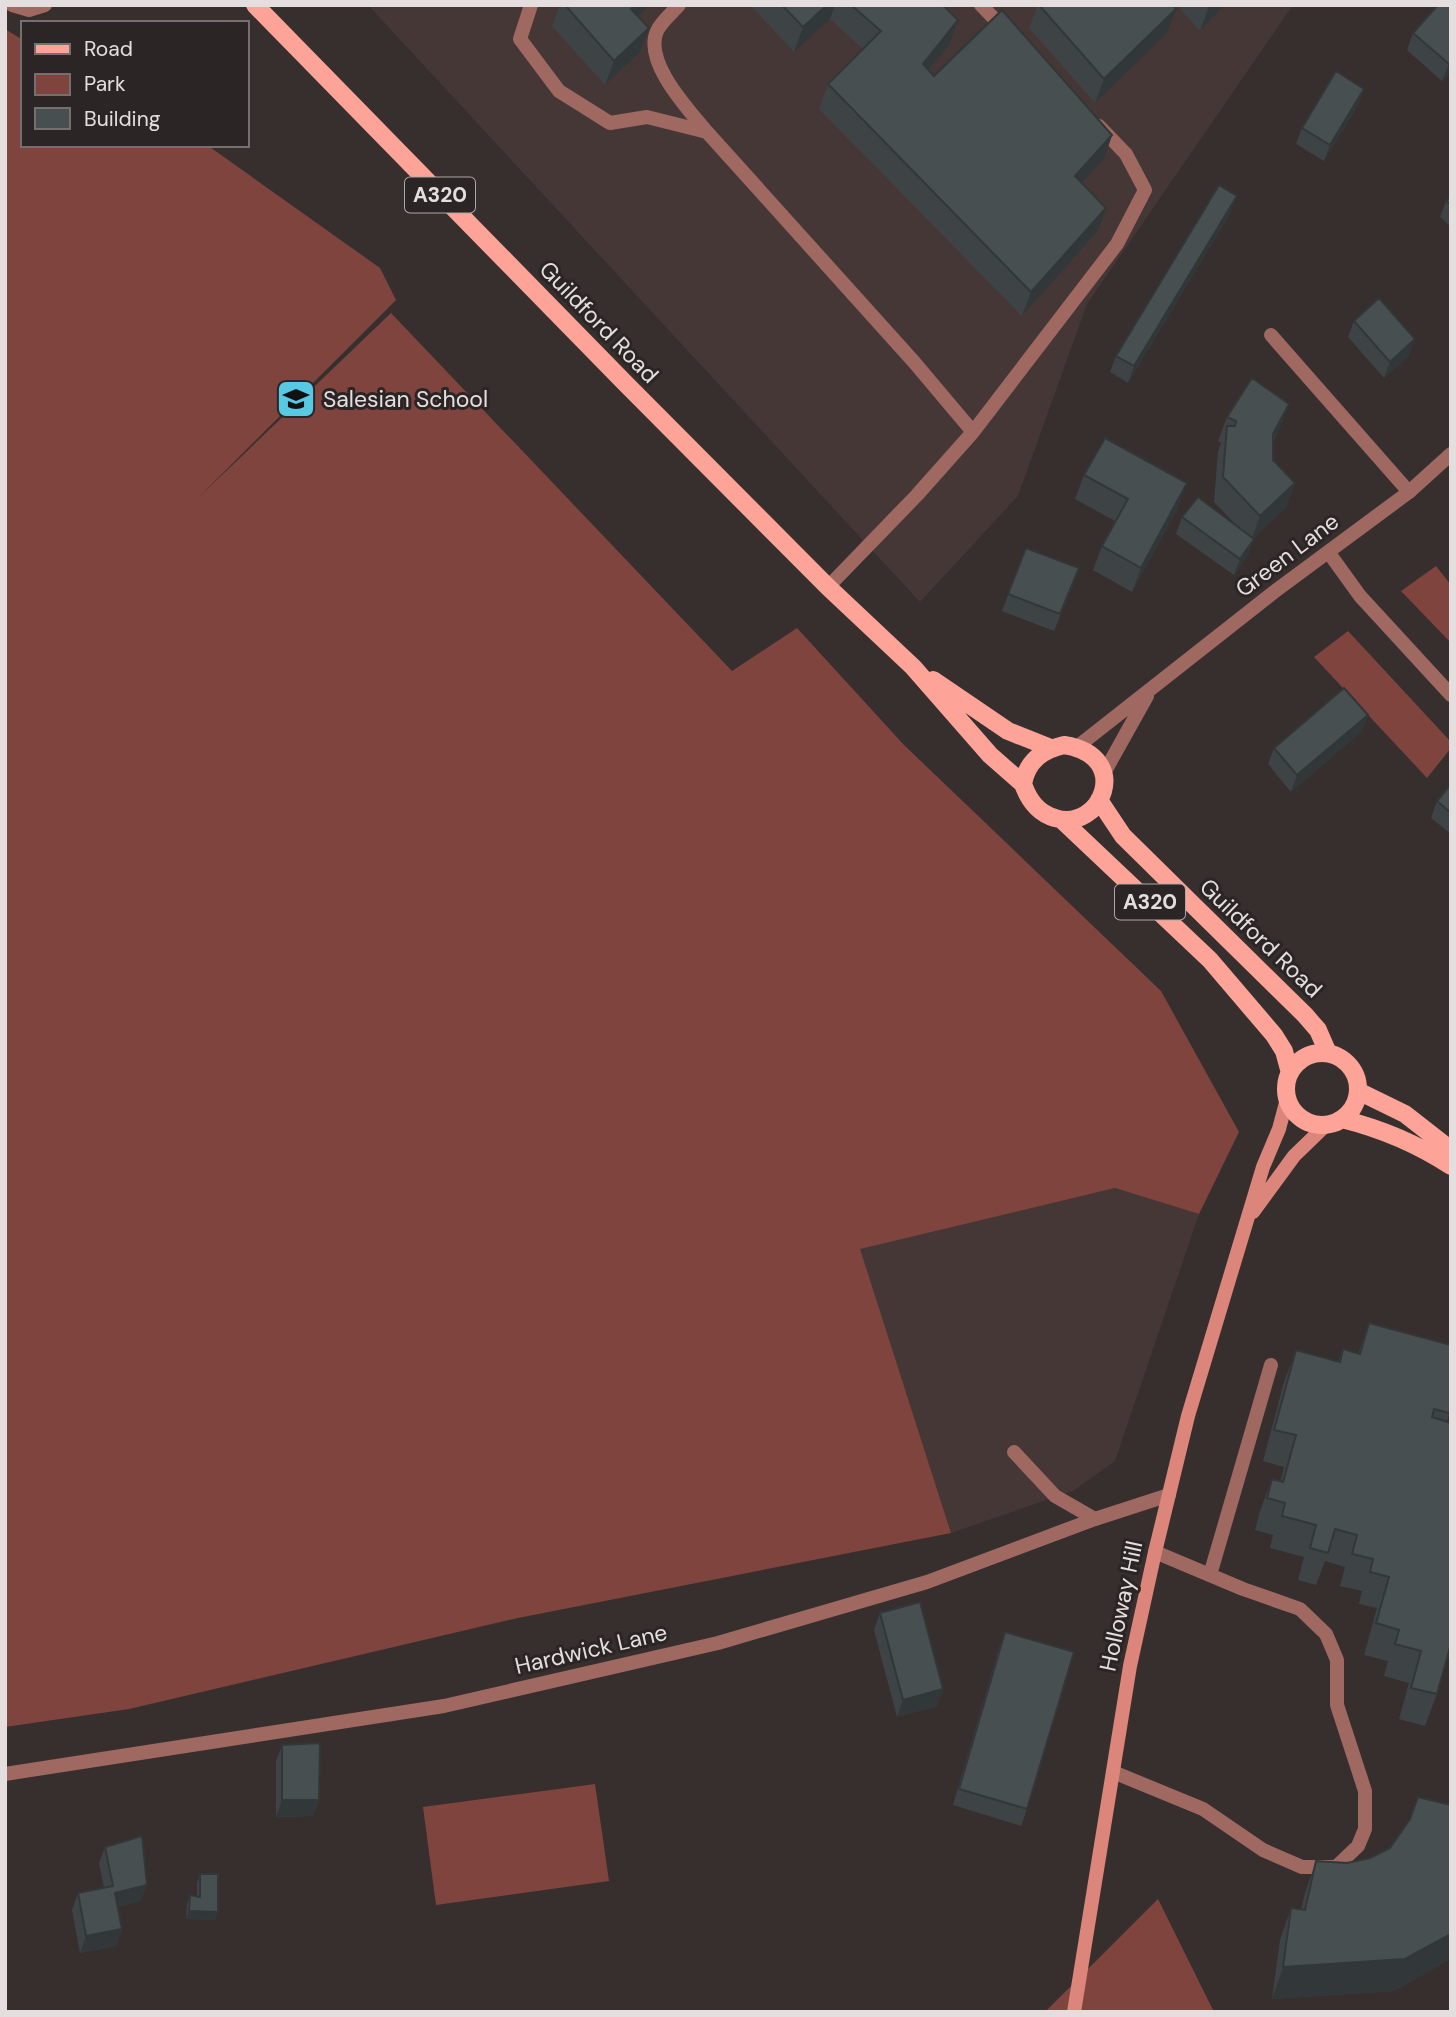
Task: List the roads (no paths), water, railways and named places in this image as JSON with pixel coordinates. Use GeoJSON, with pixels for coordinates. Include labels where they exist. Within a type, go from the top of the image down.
{"type":"FeatureCollection","features":[{"type":"Feature","properties":{"kind":"main road","name":"Guildford Road"},"geometry":{"type":"LineString","coordinates":[[255,5],[626,384],[828,587],[913,667],[990,755],[1023,784]]}},
{"type":"Feature","properties":{"kind":"main road","name":"Guildford Road"},"geometry":{"type":"LineString","coordinates":[[913,667],[1008,731],[1051,748]]}},
{"type":"Feature","properties":{"kind":"main road","name":"A320"},"geometry":{"type":"LineString","coordinates":[[1051,748],[1064,745],[1077,747]]}},
{"type":"Feature","properties":{"kind":"main road"},"geometry":{"type":"LineString","coordinates":[[1063,821],[1082,817],[1092,810],[1105,784],[1104,773],[1097,760],[1077,747]]}},
{"type":"Feature","properties":{"kind":"main road"},"geometry":{"type":"LineString","coordinates":[[1023,784],[1029,765],[1051,748]]}},
{"type":"Feature","properties":{"kind":"main road","name":"A320"},"geometry":{"type":"LineString","coordinates":[[1023,784],[1034,806],[1048,816],[1063,821],[1217,969],[1274,1035],[1284,1051],[1290,1073],[1286,1086],[1287,1099]]}},
{"type":"Feature","properties":{"kind":"main road","name":"Guildford Road"},"geometry":{"type":"LineString","coordinates":[[1099,800],[1123,835],[1305,1015],[1318,1030],[1328,1053]]}},
{"type":"Feature","properties":{"kind":"main road","name":"A320"},"geometry":{"type":"LineString","coordinates":[[1328,1053],[1343,1059],[1352,1068],[1358,1091]]}},
{"type":"Feature","properties":{"kind":"main road"},"geometry":{"type":"LineString","coordinates":[[1290,1073],[1297,1063],[1308,1056],[1328,1053]]}},
{"type":"Feature","properties":{"kind":"main road"},"geometry":{"type":"LineString","coordinates":[[1334,1122],[1351,1111],[1358,1091],[1405,1114],[1451,1150]]}},
{"type":"Feature","properties":{"kind":"main road"},"geometry":{"type":"LineString","coordinates":[[1287,1099],[1302,1119],[1313,1124],[1334,1122],[1393,1134],[1427,1150],[1451,1166]]}},
{"type":"Feature","properties":{"kind":"main road","name":"Holloway Hill"},"geometry":{"type":"LineString","coordinates":[[1074,2012],[1130,1666],[1155,1552],[1188,1416],[1262,1167],[1279,1129],[1287,1099]]}},
{"type":"Feature","properties":{"kind":"main road","name":"Holloway Hill"},"geometry":{"type":"LineString","coordinates":[[1249,1218],[1294,1156],[1334,1122]]}},
{"type":"Feature","properties":{"kind":"street"},"geometry":{"type":"LineString","coordinates":[[12,5],[29,10],[45,5]]}},
{"type":"Feature","properties":{"kind":"street"},"geometry":{"type":"LineString","coordinates":[[531,5],[520,39],[559,91],[610,123],[647,117],[707,132]]}},
{"type":"Feature","properties":{"kind":"street"},"geometry":{"type":"LineString","coordinates":[[679,5],[657,32],[655,52],[671,87],[707,132],[914,362],[973,432]]}},
{"type":"Feature","properties":{"kind":"street"},"geometry":{"type":"LineString","coordinates":[[981,5],[1020,45]]}},
{"type":"Feature","properties":{"kind":"street"},"geometry":{"type":"LineString","coordinates":[[828,587],[917,495],[973,432],[1117,244],[1145,190],[1126,154],[1088,115]]}},
{"type":"Feature","properties":{"kind":"street"},"geometry":{"type":"LineString","coordinates":[[1271,335],[1409,492]]}},
{"type":"Feature","properties":{"kind":"street","name":"Green Lane"},"geometry":{"type":"LineString","coordinates":[[1077,747],[1274,592],[1409,492],[1451,454]]}},
{"type":"Feature","properties":{"kind":"street"},"geometry":{"type":"LineString","coordinates":[[1329,553],[1360,596],[1451,695]]}},
{"type":"Feature","properties":{"kind":"street","name":"Green Lane"},"geometry":{"type":"LineString","coordinates":[[1104,773],[1149,691]]}},
{"type":"Feature","properties":{"kind":"street"},"geometry":{"type":"LineString","coordinates":[[1210,1575],[1271,1365]]}},
{"type":"Feature","properties":{"kind":"street"},"geometry":{"type":"LineString","coordinates":[[1014,1452],[1055,1496],[1095,1519]]}},
{"type":"Feature","properties":{"kind":"street","name":"Hardwick Lane"},"geometry":{"type":"LineString","coordinates":[[5,1774],[444,1706],[718,1643],[927,1582],[1095,1519],[1169,1495]]}},
{"type":"Feature","properties":{"kind":"street"},"geometry":{"type":"LineString","coordinates":[[1113,1772],[1203,1809],[1263,1850],[1302,1867],[1336,1867],[1358,1846],[1365,1829],[1365,1791],[1338,1705],[1337,1660],[1326,1634],[1300,1609],[1155,1552]]}},
{"type":"Feature","properties":{"kind":"place","name":"Salesian School"},"geometry":{"type":"Point","coordinates":[296,399]}}]}
